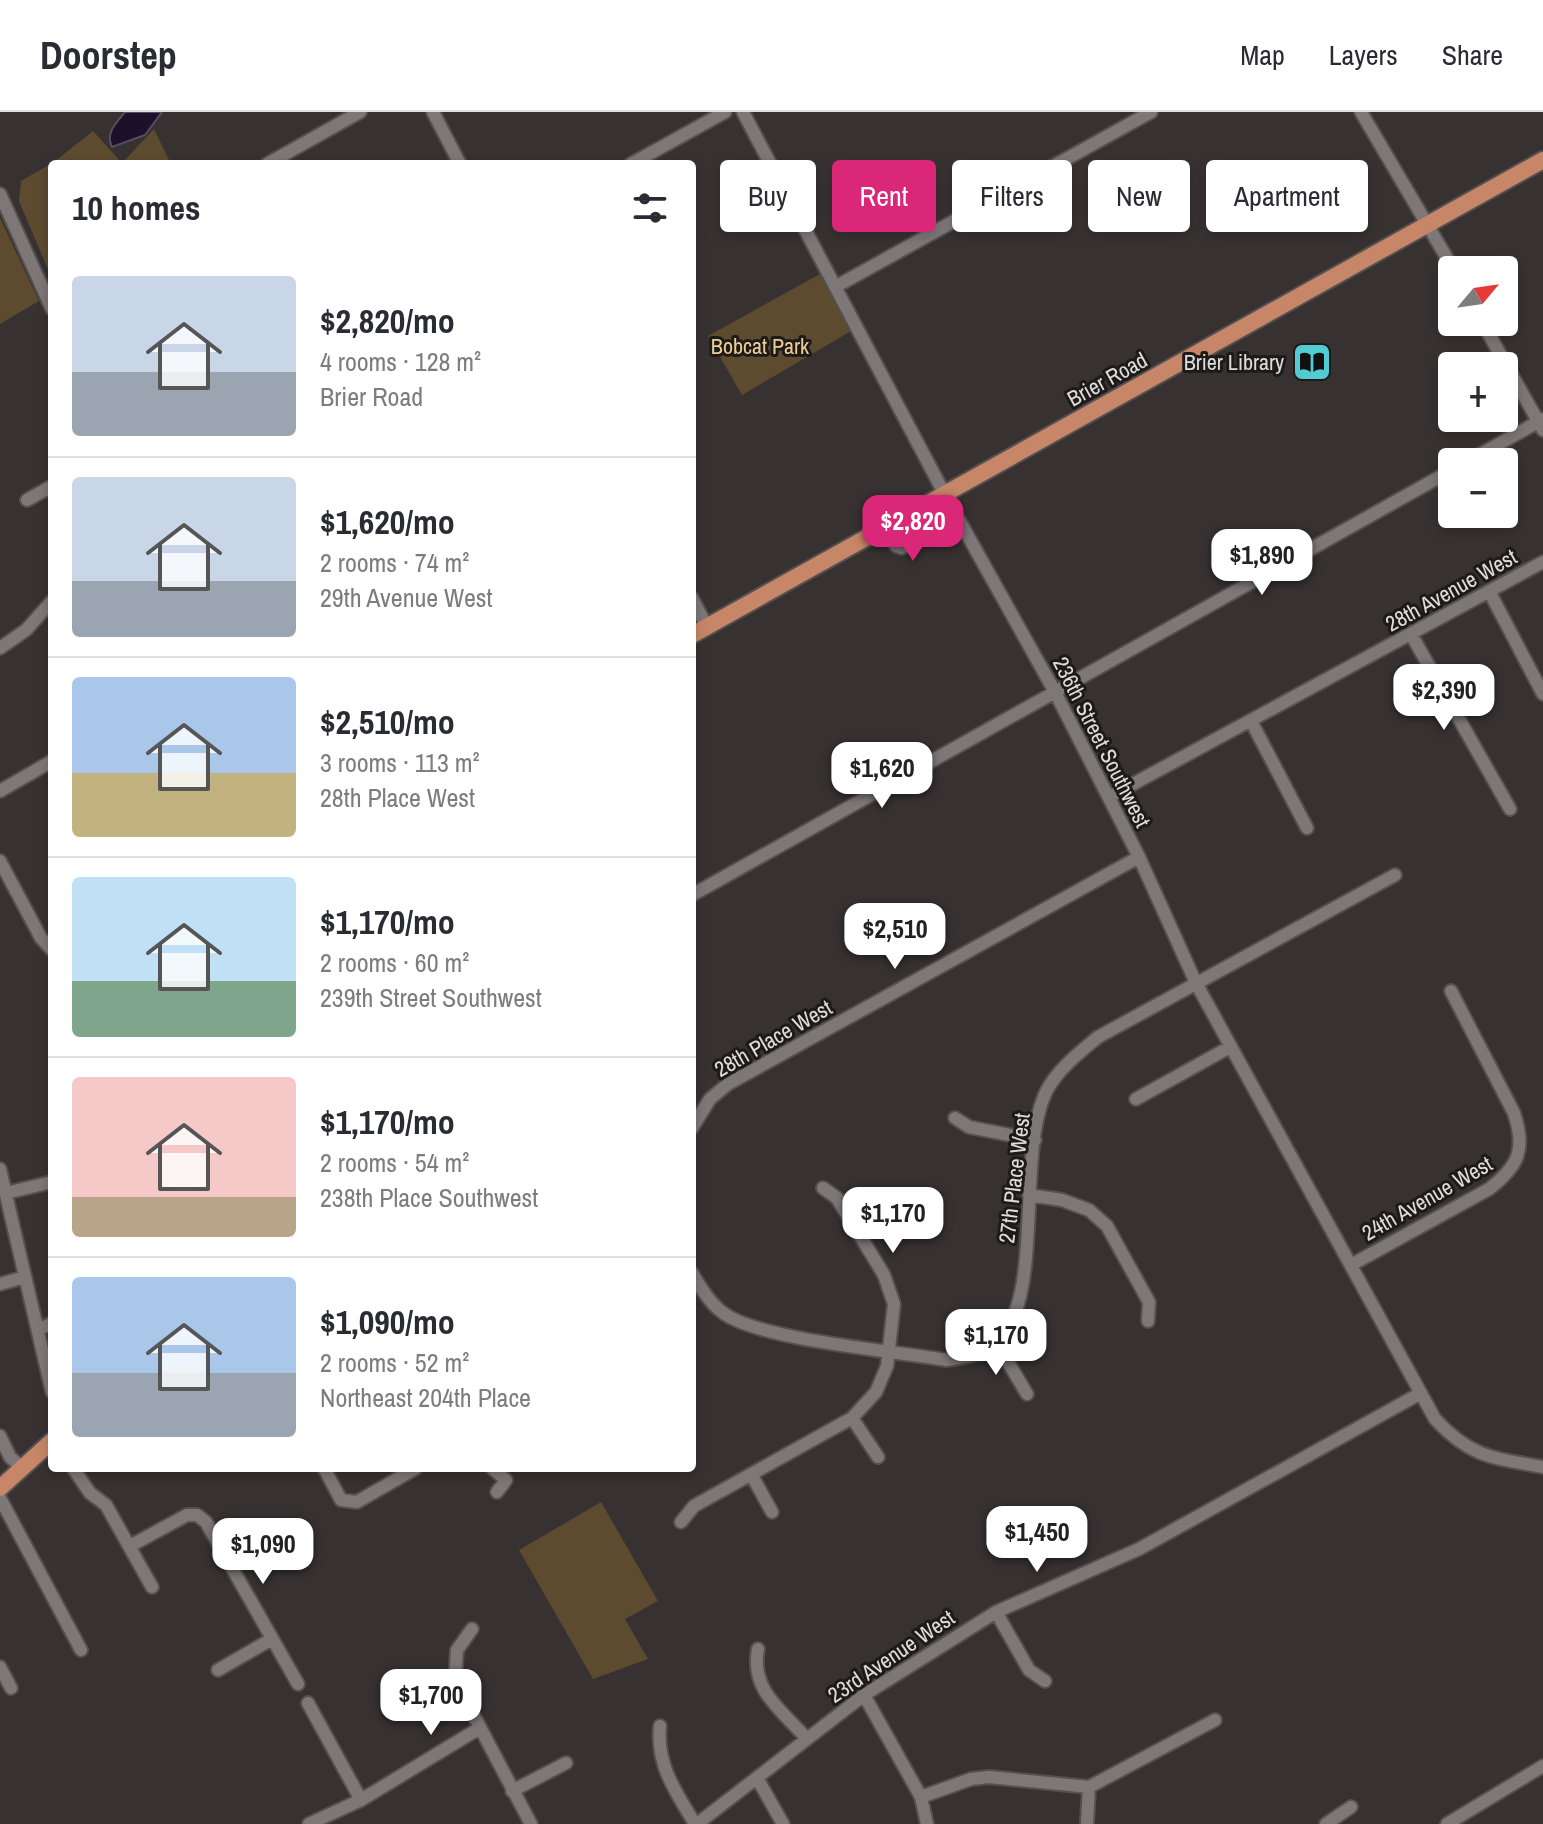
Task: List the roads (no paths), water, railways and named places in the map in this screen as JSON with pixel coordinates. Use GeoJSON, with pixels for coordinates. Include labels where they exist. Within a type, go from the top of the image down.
{"type":"FeatureCollection","features":[{"type":"Feature","properties":{"kind":"main road","name":"Brier Road"},"geometry":{"type":"LineString","coordinates":[[696,633],[890,533],[909,522],[944,493],[1426,228],[1543,160]]}},
{"type":"Feature","properties":{"kind":"main road"},"geometry":{"type":"LineString","coordinates":[[0,1488],[48,1445]]}},
{"type":"Feature","properties":{"kind":"street"},"geometry":{"type":"LineString","coordinates":[[274,160],[360,112]]}},
{"type":"Feature","properties":{"kind":"street"},"geometry":{"type":"LineString","coordinates":[[433,112],[458,160]]}},
{"type":"Feature","properties":{"kind":"street"},"geometry":{"type":"LineString","coordinates":[[638,160],[725,112]]}},
{"type":"Feature","properties":{"kind":"street","name":"236th Street Southwest"},"geometry":{"type":"LineString","coordinates":[[743,112],[944,493],[1055,692],[1139,857],[1196,983],[1435,1419],[1467,1450],[1488,1458],[1543,1467]]}},
{"type":"Feature","properties":{"kind":"street"},"geometry":{"type":"LineString","coordinates":[[835,287],[1151,112]]}},
{"type":"Feature","properties":{"kind":"street"},"geometry":{"type":"LineString","coordinates":[[1361,112],[1445,256]]}},
{"type":"Feature","properties":{"kind":"street"},"geometry":{"type":"LineString","coordinates":[[0,194],[48,298]]}},
{"type":"Feature","properties":{"kind":"street"},"geometry":{"type":"LineString","coordinates":[[1490,336],[1542,423],[1494,448]]}},
{"type":"Feature","properties":{"kind":"street"},"geometry":{"type":"LineString","coordinates":[[696,893],[1438,478]]}},
{"type":"Feature","properties":{"kind":"street"},"geometry":{"type":"LineString","coordinates":[[27,500],[48,488]]}},
{"type":"Feature","properties":{"kind":"street"},"geometry":{"type":"LineString","coordinates":[[890,533],[896,546],[902,548],[913,542],[909,522]]}},
{"type":"Feature","properties":{"kind":"street","name":"28th Avenue West"},"geometry":{"type":"LineString","coordinates":[[1109,797],[1412,636],[1543,562]]}},
{"type":"Feature","properties":{"kind":"street"},"geometry":{"type":"LineString","coordinates":[[1489,591],[1543,694]]}},
{"type":"Feature","properties":{"kind":"street"},"geometry":{"type":"LineString","coordinates":[[0,648],[26,630],[48,605]]}},
{"type":"Feature","properties":{"kind":"street"},"geometry":{"type":"LineString","coordinates":[[696,606],[707,627]]}},
{"type":"Feature","properties":{"kind":"street"},"geometry":{"type":"LineString","coordinates":[[1412,636],[1510,809]]}},
{"type":"Feature","properties":{"kind":"street"},"geometry":{"type":"LineString","coordinates":[[1251,721],[1307,828]]}},
{"type":"Feature","properties":{"kind":"street"},"geometry":{"type":"LineString","coordinates":[[0,791],[48,763]]}},
{"type":"Feature","properties":{"kind":"street","name":"28th Place West"},"geometry":{"type":"LineString","coordinates":[[696,1122],[710,1099],[728,1084],[1139,857]]}},
{"type":"Feature","properties":{"kind":"street"},"geometry":{"type":"LineString","coordinates":[[0,861],[48,946]]}},
{"type":"Feature","properties":{"kind":"street","name":"27th Place West"},"geometry":{"type":"LineString","coordinates":[[996,1342],[1019,1305],[1035,1140],[1047,1091],[1073,1058],[1098,1037],[1395,875]]}},
{"type":"Feature","properties":{"kind":"street","name":"24th Avenue West"},"geometry":{"type":"LineString","coordinates":[[1351,1265],[1489,1189],[1510,1173],[1517,1159],[1522,1134],[1514,1113],[1451,991]]}},
{"type":"Feature","properties":{"kind":"street"},"geometry":{"type":"LineString","coordinates":[[1136,1099],[1230,1047]]}},
{"type":"Feature","properties":{"kind":"street"},"geometry":{"type":"LineString","coordinates":[[955,1118],[969,1127],[1035,1140]]}},
{"type":"Feature","properties":{"kind":"street"},"geometry":{"type":"LineString","coordinates":[[0,1169],[48,1374]]}},
{"type":"Feature","properties":{"kind":"street"},"geometry":{"type":"LineString","coordinates":[[6,1193],[48,1183]]}},
{"type":"Feature","properties":{"kind":"street"},"geometry":{"type":"LineString","coordinates":[[681,1522],[694,1506],[852,1418],[876,1392],[890,1350],[894,1304],[884,1275],[837,1198],[823,1188]]}},
{"type":"Feature","properties":{"kind":"street"},"geometry":{"type":"LineString","coordinates":[[1029,1195],[1062,1200],[1089,1210],[1107,1226],[1149,1302],[1148,1321]]}},
{"type":"Feature","properties":{"kind":"street"},"geometry":{"type":"LineString","coordinates":[[0,1284],[25,1277]]}},
{"type":"Feature","properties":{"kind":"street"},"geometry":{"type":"LineString","coordinates":[[696,1280],[703,1292],[724,1313],[759,1330],[946,1360],[971,1357],[996,1342],[1027,1394]]}},
{"type":"Feature","properties":{"kind":"street"},"geometry":{"type":"LineString","coordinates":[[38,1330],[48,1325]]}},
{"type":"Feature","properties":{"kind":"street","name":"23rd Avenue West"},"geometry":{"type":"LineString","coordinates":[[696,1824],[864,1695],[996,1612],[1139,1549],[1421,1393]]}},
{"type":"Feature","properties":{"kind":"street"},"geometry":{"type":"LineString","coordinates":[[852,1418],[878,1457]]}},
{"type":"Feature","properties":{"kind":"street"},"geometry":{"type":"LineString","coordinates":[[0,1436],[10,1457],[22,1468]]}},
{"type":"Feature","properties":{"kind":"street"},"geometry":{"type":"LineString","coordinates":[[76,1472],[90,1493],[106,1505],[152,1587]]}},
{"type":"Feature","properties":{"kind":"street"},"geometry":{"type":"LineString","coordinates":[[326,1472],[341,1500],[349,1502],[357,1502],[409,1472]]}},
{"type":"Feature","properties":{"kind":"street"},"geometry":{"type":"LineString","coordinates":[[497,1472],[506,1480],[497,1492]]}},
{"type":"Feature","properties":{"kind":"street"},"geometry":{"type":"LineString","coordinates":[[751,1474],[772,1512]]}},
{"type":"Feature","properties":{"kind":"street"},"geometry":{"type":"LineString","coordinates":[[0,1498],[81,1650]]}},
{"type":"Feature","properties":{"kind":"street"},"geometry":{"type":"LineString","coordinates":[[130,1546],[187,1515],[197,1515],[206,1522],[298,1684]]}},
{"type":"Feature","properties":{"kind":"street"},"geometry":{"type":"LineString","coordinates":[[996,1612],[1029,1670],[1045,1681]]}},
{"type":"Feature","properties":{"kind":"street"},"geometry":{"type":"LineString","coordinates":[[472,1629],[457,1650],[455,1680],[478,1729],[531,1824]]}},
{"type":"Feature","properties":{"kind":"street"},"geometry":{"type":"LineString","coordinates":[[218,1670],[272,1639]]}},
{"type":"Feature","properties":{"kind":"street"},"geometry":{"type":"LineString","coordinates":[[758,1649],[756,1676],[767,1697],[807,1739]]}},
{"type":"Feature","properties":{"kind":"street"},"geometry":{"type":"LineString","coordinates":[[0,1667],[11,1688]]}},
{"type":"Feature","properties":{"kind":"street"},"geometry":{"type":"LineString","coordinates":[[864,1695],[921,1797],[927,1824]]}},
{"type":"Feature","properties":{"kind":"street"},"geometry":{"type":"LineString","coordinates":[[308,1703],[361,1800]]}},
{"type":"Feature","properties":{"kind":"street"},"geometry":{"type":"LineString","coordinates":[[921,1797],[971,1779],[989,1777],[1089,1787],[1215,1720]]}},
{"type":"Feature","properties":{"kind":"street"},"geometry":{"type":"LineString","coordinates":[[660,1726],[659,1755],[665,1774],[696,1824]]}},
{"type":"Feature","properties":{"kind":"street"},"geometry":{"type":"LineString","coordinates":[[311,1824],[361,1800],[478,1729]]}},
{"type":"Feature","properties":{"kind":"street"},"geometry":{"type":"LineString","coordinates":[[512,1791],[566,1763]]}},
{"type":"Feature","properties":{"kind":"street"},"geometry":{"type":"LineString","coordinates":[[1447,1824],[1543,1766]]}},
{"type":"Feature","properties":{"kind":"street"},"geometry":{"type":"LineString","coordinates":[[757,1778],[783,1824]]}},
{"type":"Feature","properties":{"kind":"street"},"geometry":{"type":"LineString","coordinates":[[1087,1824],[1089,1787]]}},
{"type":"Feature","properties":{"kind":"street"},"geometry":{"type":"LineString","coordinates":[[1326,1824],[1351,1807]]}},
{"type":"Feature","properties":{"kind":"place","name":"Brier Library"},"geometry":{"type":"Point","coordinates":[1312,362]}},
{"type":"Feature","properties":{"kind":"park label","name":"Bobcat Park"},"geometry":{"type":"Point","coordinates":[760,346]}}]}
